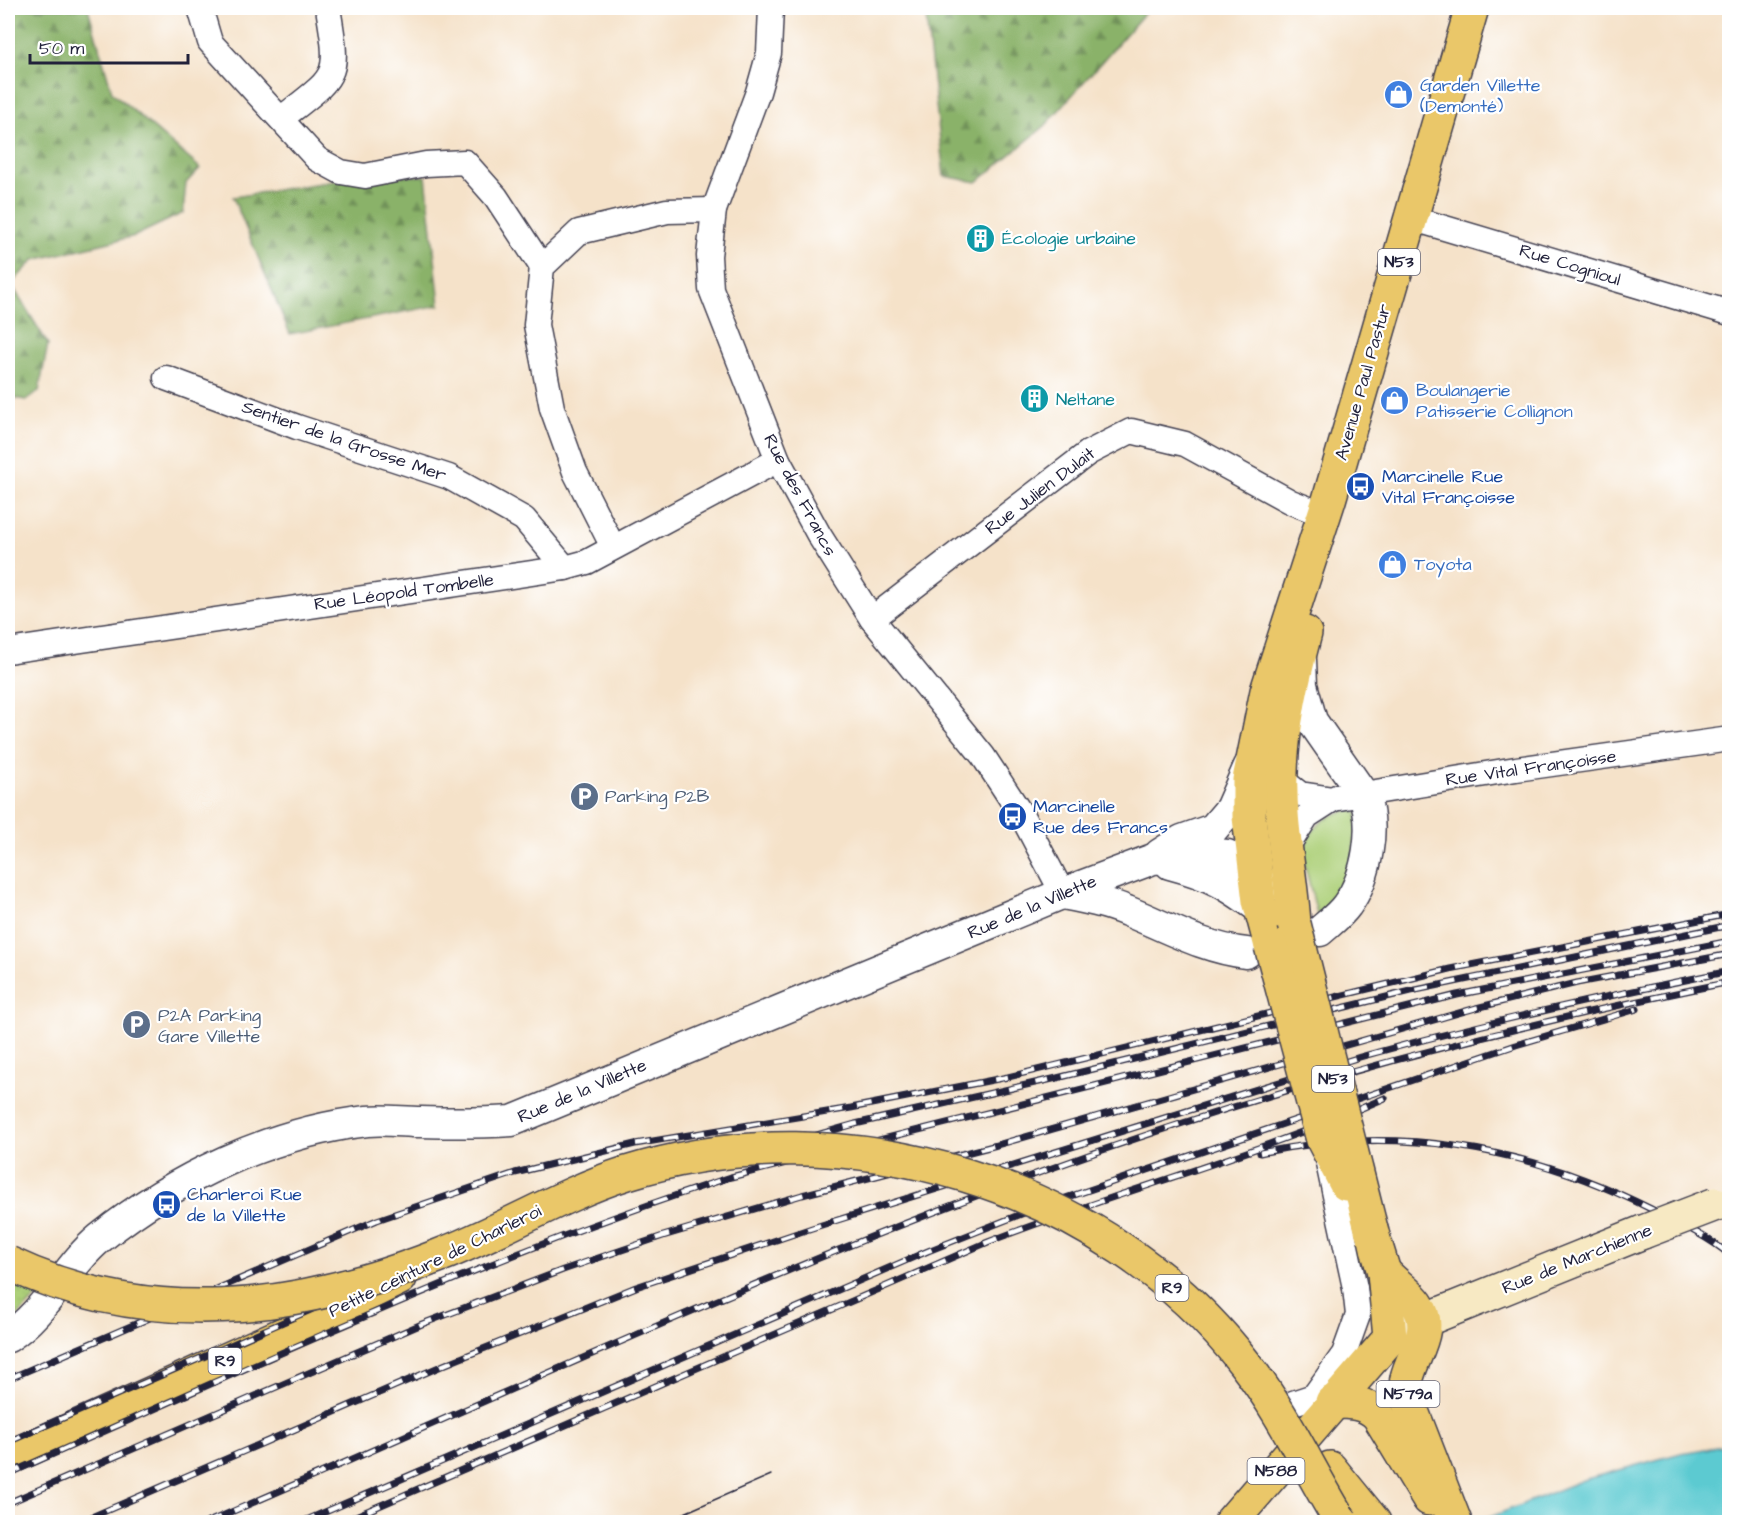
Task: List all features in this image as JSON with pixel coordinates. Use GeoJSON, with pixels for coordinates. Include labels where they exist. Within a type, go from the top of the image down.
{"type":"FeatureCollection","features":[{"type":"Feature","properties":{"kind":"main road","name":"Avenue Paul Pastur"},"geometry":{"type":"LineString","coordinates":[[1264,881],[1248,817],[1249,780],[1273,667],[1322,514],[1329,500],[1472,8]]}},
{"type":"Feature","properties":{"kind":"main road","name":"Avenue Paul Pastur"},"geometry":{"type":"LineString","coordinates":[[1264,881],[1281,780],[1283,737],[1300,651],[1325,552],[1322,514]]}},
{"type":"Feature","properties":{"kind":"main road","name":"N53"},"geometry":{"type":"LineString","coordinates":[[1264,881],[1307,928],[1372,1233],[1384,1272],[1390,1338]]}},
{"type":"Feature","properties":{"kind":"main road","name":"N53"},"geometry":{"type":"LineString","coordinates":[[1264,881],[1323,1140],[1372,1233]]}},
{"type":"Feature","properties":{"kind":"main road","name":"Petite ceinture de Charleroi"},"geometry":{"type":"LineString","coordinates":[[8,1458],[385,1287],[438,1256],[625,1174],[684,1159],[751,1152],[819,1149],[886,1156],[934,1165],[977,1179],[1054,1210],[1123,1251],[1195,1310],[1289,1412],[1315,1480],[1341,1522]]}},
{"type":"Feature","properties":{"kind":"main road","name":"Rue de Marchienne"},"geometry":{"type":"LineString","coordinates":[[1390,1338],[1425,1320],[1723,1202]]}},
{"type":"Feature","properties":{"kind":"main road"},"geometry":{"type":"LineString","coordinates":[[8,1263],[51,1281],[121,1300],[154,1306],[204,1307],[258,1304],[345,1288],[438,1256]]}},
{"type":"Feature","properties":{"kind":"main road"},"geometry":{"type":"LineString","coordinates":[[1384,1272],[1417,1304],[1425,1320]]}},
{"type":"Feature","properties":{"kind":"main road","name":"N579a"},"geometry":{"type":"LineString","coordinates":[[1425,1320],[1424,1336],[1416,1349],[1406,1381],[1408,1401],[1425,1471]]}},
{"type":"Feature","properties":{"kind":"main road","name":"N588"},"geometry":{"type":"LineString","coordinates":[[1231,1522],[1332,1402],[1390,1338]]}},
{"type":"Feature","properties":{"kind":"main road","name":"N579a"},"geometry":{"type":"LineString","coordinates":[[1332,1402],[1353,1402],[1370,1407],[1425,1471],[1453,1520]]}},
{"type":"Feature","properties":{"kind":"main road"},"geometry":{"type":"LineString","coordinates":[[1289,1412],[1374,1522]]}},
{"type":"Feature","properties":{"kind":"street"},"geometry":{"type":"LineString","coordinates":[[200,8],[210,42],[282,118],[317,159],[341,172],[365,176],[426,164],[465,162],[496,197],[542,267],[536,325],[552,408],[575,472],[613,547]]}},
{"type":"Feature","properties":{"kind":"street"},"geometry":{"type":"LineString","coordinates":[[282,118],[327,81],[334,70],[336,60],[328,8]]}},
{"type":"Feature","properties":{"kind":"street","name":"Rue des Francs"},"geometry":{"type":"LineString","coordinates":[[771,8],[769,53],[758,92],[714,210],[709,256],[711,289],[778,460],[819,535],[872,619],[983,756],[1021,814],[1063,894]]}},
{"type":"Feature","properties":{"kind":"street"},"geometry":{"type":"LineString","coordinates":[[542,267],[579,232],[587,229],[667,211],[714,210]]}},
{"type":"Feature","properties":{"kind":"street","name":"Rue Cognioul"},"geometry":{"type":"LineString","coordinates":[[1412,218],[1730,313]]}},
{"type":"Feature","properties":{"kind":"street","name":"Sentier de la Grosse Mer"},"geometry":{"type":"LineString","coordinates":[[166,378],[297,427],[449,477],[524,519],[565,568]]}},
{"type":"Feature","properties":{"kind":"street","name":"Rue Julien Dulait"},"geometry":{"type":"LineString","coordinates":[[872,619],[1088,453],[1131,431],[1185,444],[1291,502],[1322,514]]}},
{"type":"Feature","properties":{"kind":"street","name":"Rue Léopold Tombelle"},"geometry":{"type":"LineString","coordinates":[[8,651],[565,568],[587,562],[778,460]]}},
{"type":"Feature","properties":{"kind":"street"},"geometry":{"type":"LineString","coordinates":[[1300,651],[1302,685],[1312,720],[1363,794],[1368,807],[1371,831]]}},
{"type":"Feature","properties":{"kind":"street","name":"Rue Vital Françoisse"},"geometry":{"type":"LineString","coordinates":[[1254,755],[1300,794],[1333,799],[1400,787],[1730,739]]}},
{"type":"Feature","properties":{"kind":"street","name":"Avenue Paul Pastur"},"geometry":{"type":"LineString","coordinates":[[1225,816],[1254,755]]}},
{"type":"Feature","properties":{"kind":"street"},"geometry":{"type":"LineString","coordinates":[[1264,881],[1308,816],[1344,792],[1349,782],[1346,769]]}},
{"type":"Feature","properties":{"kind":"street"},"geometry":{"type":"LineString","coordinates":[[1307,928],[1348,904],[1361,876],[1371,831],[1383,806],[1400,787]]}},
{"type":"Feature","properties":{"kind":"street","name":"Rue de la Villette"},"geometry":{"type":"LineString","coordinates":[[8,1337],[24,1326],[41,1309],[99,1239],[160,1197],[209,1169],[297,1134],[369,1120],[468,1124],[512,1121],[1153,859],[1182,840],[1213,829],[1225,816]]}},
{"type":"Feature","properties":{"kind":"street","name":"Rue de la Villette"},"geometry":{"type":"LineString","coordinates":[[1153,859],[1227,855],[1264,881]]}},
{"type":"Feature","properties":{"kind":"street"},"geometry":{"type":"LineString","coordinates":[[1063,894],[1124,909],[1201,944],[1246,953]]}},
{"type":"Feature","properties":{"kind":"street"},"geometry":{"type":"LineString","coordinates":[[1289,1412],[1314,1395],[1344,1354],[1358,1315],[1355,1288],[1323,1140]]}},
{"type":"Feature","properties":{"kind":"green space"},"geometry":{"type":"Polygon","coordinates":[[[8,8],[88,8],[112,92],[200,168],[186,183],[183,213],[135,236],[34,260],[11,284],[48,344],[39,391],[26,400],[8,397],[8,8]]]}},
{"type":"Feature","properties":{"kind":"green space"},"geometry":{"type":"Polygon","coordinates":[[[925,8],[1149,8],[1045,126],[977,182],[944,176],[925,8]]]}},
{"type":"Feature","properties":{"kind":"green space"},"geometry":{"type":"Polygon","coordinates":[[[365,176],[426,176],[440,305],[290,334],[233,197],[365,176]]]}},
{"type":"Feature","properties":{"kind":"green space"},"geometry":{"type":"Polygon","coordinates":[[[1352,810],[1358,813],[1351,877],[1318,918],[1302,854],[1309,837],[1320,823],[1334,814],[1352,810]]]}},
{"type":"Feature","properties":{"kind":"green space"},"geometry":{"type":"Polygon","coordinates":[[[8,1283],[38,1295],[8,1326],[8,1283]]]}},
{"type":"Feature","properties":{"kind":"water"},"geometry":{"type":"Polygon","coordinates":[[[1729,1445],[1729,1522],[1478,1522],[1583,1480],[1681,1453],[1729,1445]]]}},
{"type":"Feature","properties":{"kind":"tram line"},"geometry":{"type":"LineString","coordinates":[[664,1522],[771,1475]]}},
{"type":"Feature","properties":{"kind":"railway"},"geometry":{"type":"LineString","coordinates":[[8,1379],[377,1220],[515,1173],[635,1144],[851,1108],[1008,1077],[1450,969],[1730,914]]}},
{"type":"Feature","properties":{"kind":"railway"},"geometry":{"type":"LineString","coordinates":[[8,1442],[469,1241],[536,1213],[620,1184],[763,1150],[855,1124],[1057,1078],[1411,991],[1730,925]]}},
{"type":"Feature","properties":{"kind":"railway"},"geometry":{"type":"LineString","coordinates":[[8,1474],[456,1278],[638,1208],[731,1177],[1457,995],[1730,941]]}},
{"type":"Feature","properties":{"kind":"railway"},"geometry":{"type":"LineString","coordinates":[[8,1503],[422,1324],[563,1270],[663,1236],[802,1195],[997,1145],[1476,1008],[1577,983],[1730,954]]}},
{"type":"Feature","properties":{"kind":"railway"},"geometry":{"type":"LineString","coordinates":[[80,1522],[446,1364],[636,1287],[812,1228],[1360,1057],[1544,1011],[1730,971]]}},
{"type":"Feature","properties":{"kind":"railway"},"geometry":{"type":"LineString","coordinates":[[208,1522],[758,1283],[981,1194],[1094,1153],[1172,1126],[1409,1056],[1569,1017],[1730,982]]}},
{"type":"Feature","properties":{"kind":"railway"},"geometry":{"type":"LineString","coordinates":[[302,1522],[928,1251],[1039,1207],[1516,1045],[1637,1009]]}},
{"type":"Feature","properties":{"kind":"railway"},"geometry":{"type":"LineString","coordinates":[[342,1522],[988,1242],[1238,1155],[1385,1098]]}},
{"type":"Feature","properties":{"kind":"railway"},"geometry":{"type":"LineString","coordinates":[[1260,1153],[1311,1145],[1361,1141],[1411,1142],[1460,1147],[1509,1156],[1557,1170],[1651,1209],[1692,1230],[1730,1255]]}},
{"type":"Feature","properties":{"kind":"place","name":"Garden Villette (Demonté)"},"geometry":{"type":"Point","coordinates":[1399,95]}},
{"type":"Feature","properties":{"kind":"place","name":"Écologie urbaine"},"geometry":{"type":"Point","coordinates":[981,238]}},
{"type":"Feature","properties":{"kind":"place","name":"Neltane"},"geometry":{"type":"Point","coordinates":[1035,399]}},
{"type":"Feature","properties":{"kind":"place","name":"Boulangerie Patisserie Collignon"},"geometry":{"type":"Point","coordinates":[1395,400]}},
{"type":"Feature","properties":{"kind":"place","name":"Marcinelle Rue Vital Françoisse"},"geometry":{"type":"Point","coordinates":[1361,486]}},
{"type":"Feature","properties":{"kind":"place","name":"Toyota"},"geometry":{"type":"Point","coordinates":[1393,564]}},
{"type":"Feature","properties":{"kind":"place","name":"Parking P2B"},"geometry":{"type":"Point","coordinates":[584,796]}},
{"type":"Feature","properties":{"kind":"place","name":"Marcinelle Rue des Francs"},"geometry":{"type":"Point","coordinates":[1012,816]}},
{"type":"Feature","properties":{"kind":"place","name":"P2A Parking Gare Villette"},"geometry":{"type":"Point","coordinates":[137,1025]}},
{"type":"Feature","properties":{"kind":"place","name":"Charleroi Rue de la Villette"},"geometry":{"type":"Point","coordinates":[166,1204]}}]}
